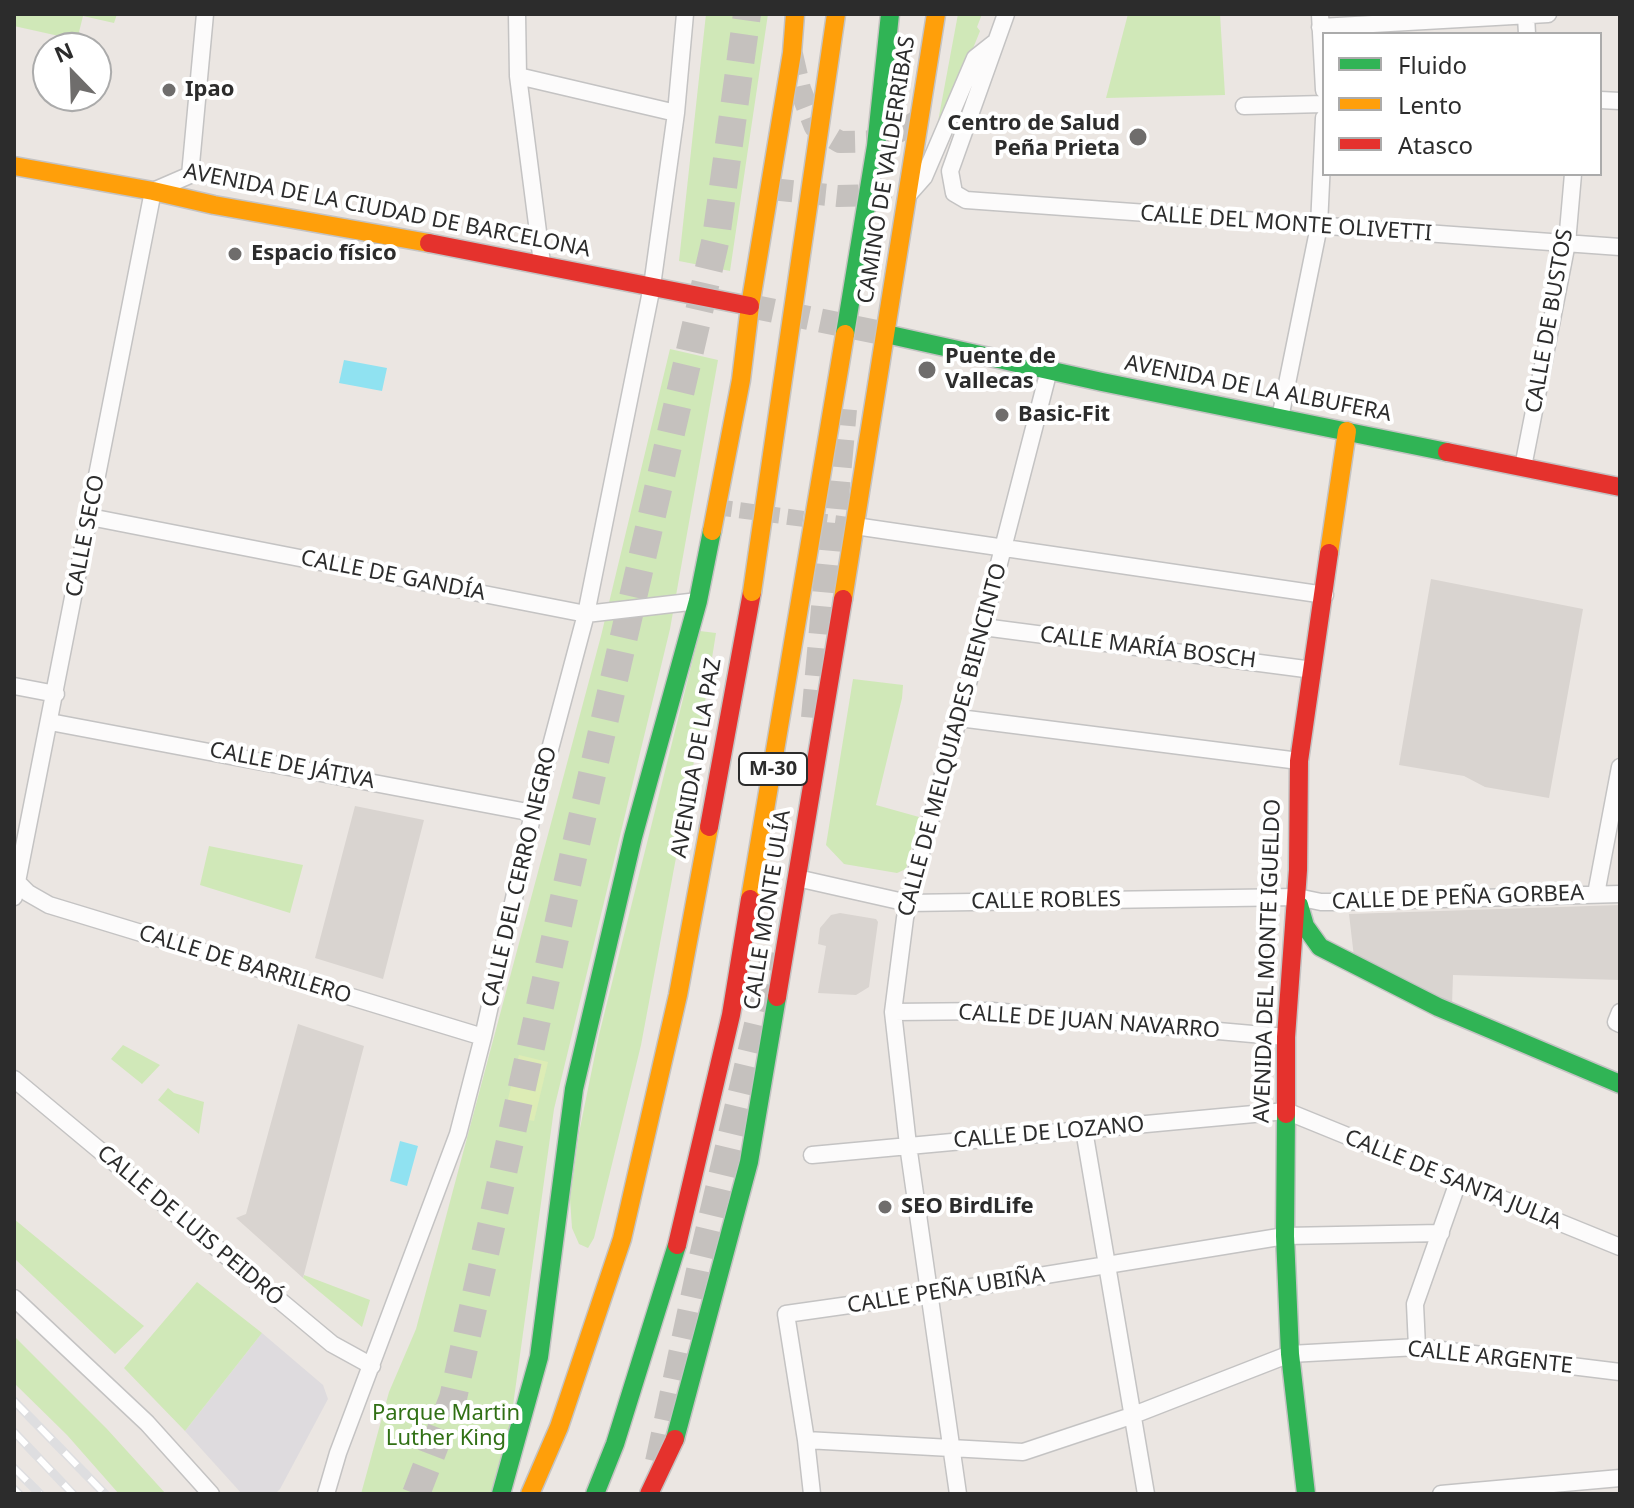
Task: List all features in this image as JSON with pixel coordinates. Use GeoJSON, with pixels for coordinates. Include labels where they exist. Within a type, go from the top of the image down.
{"type":"FeatureCollection","features":[{"type":"Feature","properties":{"kind":"main road","name":"AVENIDA DE LA PAZ"},"geometry":{"type":"LineString","coordinates":[[501,1494],[539,1357],[574,1089],[633,837],[698,601],[741,380],[750,306],[773,180],[795,14]]}},
{"type":"Feature","properties":{"kind":"main road","name":"AVENIDA DE LA PAZ"},"geometry":{"type":"LineString","coordinates":[[530,1494],[559,1427],[622,1239],[678,995],[752,592],[836,14]]}},
{"type":"Feature","properties":{"kind":"main road","name":"M-30"},"geometry":{"type":"LineString","coordinates":[[595,1494],[615,1444],[677,1245],[731,1015],[876,146],[890,14]]}},
{"type":"Feature","properties":{"kind":"main road","name":"CAMINO DE VALDERRIBAS"},"geometry":{"type":"LineString","coordinates":[[886,334],[936,14]]}},
{"type":"Feature","properties":{"kind":"main road","name":"AVENIDA DE LA CIUDAD DE BARCELONA"},"geometry":{"type":"LineString","coordinates":[[14,166],[542,263],[750,306]]}},
{"type":"Feature","properties":{"kind":"main road","name":"AVENIDA DE LA ALBUFERA"},"geometry":{"type":"LineString","coordinates":[[886,334],[1620,487]]}},
{"type":"Feature","properties":{"kind":"main road","name":"CALLE MONTE ULÍA"},"geometry":{"type":"LineString","coordinates":[[649,1494],[675,1439],[749,1162],[886,334]]}},
{"type":"Feature","properties":{"kind":"main road","name":"AVENIDA DEL MONTE IGUELDO"},"geometry":{"type":"LineString","coordinates":[[1306,1494],[1290,1354],[1285,1236],[1286,1037],[1297,897],[1299,761],[1347,431]]}},
{"type":"Feature","properties":{"kind":"main road"},"geometry":{"type":"LineString","coordinates":[[1297,897],[1305,926],[1320,947],[1438,1007],[1620,1084]]}},
{"type":"Feature","properties":{"kind":"street"},"geometry":{"type":"LineString","coordinates":[[153,191],[190,175],[205,14]]}},
{"type":"Feature","properties":{"kind":"street"},"geometry":{"type":"LineString","coordinates":[[517,14],[518,76],[542,263]]}},
{"type":"Feature","properties":{"kind":"street","name":"CALLE DEL CERRO NEGRO"},"geometry":{"type":"LineString","coordinates":[[326,1494],[338,1453],[458,1134],[533,813],[586,614],[652,286],[676,113],[685,14]]}},
{"type":"Feature","properties":{"kind":"street"},"geometry":{"type":"LineString","coordinates":[[909,194],[924,177],[975,58],[995,42],[1006,14]]}},
{"type":"Feature","properties":{"kind":"street"},"geometry":{"type":"LineString","coordinates":[[1322,56],[1320,21],[1548,14]]}},
{"type":"Feature","properties":{"kind":"street"},"geometry":{"type":"LineString","coordinates":[[1526,16],[1527,32]]}},
{"type":"Feature","properties":{"kind":"street","name":"CALLE DEL MONTE OLIVETTI"},"geometry":{"type":"LineString","coordinates":[[995,42],[950,171],[954,193],[966,200],[1620,247]]}},
{"type":"Feature","properties":{"kind":"street"},"geometry":{"type":"LineString","coordinates":[[518,76],[676,113]]}},
{"type":"Feature","properties":{"kind":"street"},"geometry":{"type":"LineString","coordinates":[[1244,106],[1322,104]]}},
{"type":"Feature","properties":{"kind":"street"},"geometry":{"type":"LineString","coordinates":[[1280,418],[1319,226],[1322,161]]}},
{"type":"Feature","properties":{"kind":"street","name":"CALLE DE BUSTOS"},"geometry":{"type":"LineString","coordinates":[[1523,467],[1567,243],[1573,176]]}},
{"type":"Feature","properties":{"kind":"street","name":"CALLE SECO"},"geometry":{"type":"LineString","coordinates":[[15,885],[56,694],[153,191]]}},
{"type":"Feature","properties":{"kind":"street","name":"CALLE DE MELQUIADES BIENCINTO"},"geometry":{"type":"LineString","coordinates":[[958,1494],[908,1145],[893,1012],[908,903],[1049,370]]}},
{"type":"Feature","properties":{"kind":"street","name":"CALLE DE GANDÍA"},"geometry":{"type":"LineString","coordinates":[[90,517],[586,614],[698,601]]}},
{"type":"Feature","properties":{"kind":"street"},"geometry":{"type":"LineString","coordinates":[[855,526],[1325,595]]}},
{"type":"Feature","properties":{"kind":"street","name":"CALLE MARÍA BOSCH"},"geometry":{"type":"LineString","coordinates":[[983,627],[1313,670]]}},
{"type":"Feature","properties":{"kind":"street"},"geometry":{"type":"LineString","coordinates":[[14,686],[56,694]]}},
{"type":"Feature","properties":{"kind":"street"},"geometry":{"type":"LineString","coordinates":[[959,718],[1299,761]]}},
{"type":"Feature","properties":{"kind":"street","name":"CALLE DE JÁTIVA"},"geometry":{"type":"LineString","coordinates":[[50,722],[533,813]]}},
{"type":"Feature","properties":{"kind":"street"},"geometry":{"type":"LineString","coordinates":[[1596,894],[1620,767]]}},
{"type":"Feature","properties":{"kind":"street","name":"CALLE ROBLES"},"geometry":{"type":"LineString","coordinates":[[797,878],[908,903],[1297,897]]}},
{"type":"Feature","properties":{"kind":"street","name":"CALLE DE BARRILERO"},"geometry":{"type":"LineString","coordinates":[[15,885],[49,905],[483,1037]]}},
{"type":"Feature","properties":{"kind":"street","name":"CALLE DE PEÑA GORBEA"},"geometry":{"type":"LineString","coordinates":[[1297,897],[1321,902],[1620,894]]}},
{"type":"Feature","properties":{"kind":"street","name":"CALLE DE JUAN NAVARRO"},"geometry":{"type":"LineString","coordinates":[[893,1012],[992,1011],[1286,1037]]}},
{"type":"Feature","properties":{"kind":"street"},"geometry":{"type":"LineString","coordinates":[[1620,1012],[1616,1022],[1620,1024]]}},
{"type":"Feature","properties":{"kind":"street","name":"CALLE DE LUIS PEIDRÓ"},"geometry":{"type":"LineString","coordinates":[[14,1079],[332,1344],[372,1366]]}},
{"type":"Feature","properties":{"kind":"street","name":"CALLE DE LOZANO"},"geometry":{"type":"LineString","coordinates":[[812,1155],[1286,1111]]}},
{"type":"Feature","properties":{"kind":"street","name":"CALLE DE SANTA JULIA"},"geometry":{"type":"LineString","coordinates":[[1286,1111],[1620,1247]]}},
{"type":"Feature","properties":{"kind":"street"},"geometry":{"type":"LineString","coordinates":[[1084,1130],[1146,1494]]}},
{"type":"Feature","properties":{"kind":"street"},"geometry":{"type":"LineString","coordinates":[[1417,1347],[1415,1304],[1458,1182]]}},
{"type":"Feature","properties":{"kind":"street","name":"CALLE PEÑA UBIÑA"},"geometry":{"type":"LineString","coordinates":[[812,1494],[786,1314],[930,1294],[1285,1236],[1441,1233]]}},
{"type":"Feature","properties":{"kind":"street"},"geometry":{"type":"LineString","coordinates":[[14,1298],[147,1423],[211,1494]]}},
{"type":"Feature","properties":{"kind":"street","name":"CALLE ARGENTE"},"geometry":{"type":"LineString","coordinates":[[806,1440],[1023,1452],[1131,1416],[1290,1354],[1417,1347],[1620,1372]]}},
{"type":"Feature","properties":{"kind":"street"},"geometry":{"type":"LineString","coordinates":[[665,1494],[675,1439]]}},
{"type":"Feature","properties":{"kind":"street","name":"CALLE DEL CERRO NEGRO"},"geometry":{"type":"LineString","coordinates":[[313,1494],[338,1453]]}},
{"type":"Feature","properties":{"kind":"street"},"geometry":{"type":"LineString","coordinates":[[1441,1494],[1620,1478]]}},
{"type":"Feature","properties":{"kind":"shaded area"},"geometry":{"type":"Polygon","coordinates":[[[1431,579],[1583,609],[1549,798],[1485,787],[1464,776],[1399,765],[1431,579]]]}},
{"type":"Feature","properties":{"kind":"shaded area"},"geometry":{"type":"Polygon","coordinates":[[[355,806],[424,820],[383,979],[315,958],[355,806]]]}},
{"type":"Feature","properties":{"kind":"shaded area"},"geometry":{"type":"Polygon","coordinates":[[[1620,905],[1620,980],[1453,975],[1452,1005],[1354,957],[1349,914],[1620,905]]]}},
{"type":"Feature","properties":{"kind":"shaded area"},"geometry":{"type":"Polygon","coordinates":[[[840,913],[876,919],[878,922],[869,987],[856,995],[818,993],[826,946],[818,944],[820,928],[831,915],[840,913]]]}},
{"type":"Feature","properties":{"kind":"shaded area"},"geometry":{"type":"Polygon","coordinates":[[[298,1024],[364,1046],[303,1278],[236,1218],[246,1214],[298,1024]]]}},
{"type":"Feature","properties":{"kind":"shaded area"},"geometry":{"type":"Polygon","coordinates":[[[262,1333],[323,1385],[328,1399],[280,1489],[275,1494],[242,1494],[185,1431],[262,1333]]]}},
{"type":"Feature","properties":{"kind":"green space"},"geometry":{"type":"Polygon","coordinates":[[[14,14],[117,14],[114,23],[83,16],[79,32],[41,32],[14,26],[14,14]]]}},
{"type":"Feature","properties":{"kind":"green space"},"geometry":{"type":"Polygon","coordinates":[[[706,14],[768,14],[730,271],[679,261],[706,14]]]}},
{"type":"Feature","properties":{"kind":"green space"},"geometry":{"type":"Polygon","coordinates":[[[958,14],[982,14],[977,27],[980,31],[925,168],[937,127],[958,14]]]}},
{"type":"Feature","properties":{"kind":"green space"},"geometry":{"type":"Polygon","coordinates":[[[1128,14],[1220,14],[1225,95],[1106,98],[1128,14]]]}},
{"type":"Feature","properties":{"kind":"green space","name":"Parque Martin Luther King"},"geometry":{"type":"Polygon","coordinates":[[[670,349],[718,360],[670,629],[554,1109],[507,1449],[490,1494],[361,1494],[389,1392],[416,1329],[601,636],[670,349]]]}},
{"type":"Feature","properties":{"kind":"green space"},"geometry":{"type":"Polygon","coordinates":[[[700,631],[716,633],[704,708],[641,1045],[594,1238],[588,1248],[579,1244],[572,1228],[570,1199],[579,1133],[599,1035],[700,631]]]}},
{"type":"Feature","properties":{"kind":"green space"},"geometry":{"type":"Polygon","coordinates":[[[853,679],[903,685],[876,805],[919,817],[906,869],[897,873],[844,864],[826,845],[853,679]]]}},
{"type":"Feature","properties":{"kind":"green space"},"geometry":{"type":"Polygon","coordinates":[[[209,846],[303,865],[290,913],[200,885],[209,846]]]}},
{"type":"Feature","properties":{"kind":"green space"},"geometry":{"type":"Polygon","coordinates":[[[123,1045],[160,1065],[142,1084],[111,1059],[123,1045]]]}},
{"type":"Feature","properties":{"kind":"green space"},"geometry":{"type":"Polygon","coordinates":[[[519,1055],[548,1062],[534,1121],[504,1115],[519,1055]]]}},
{"type":"Feature","properties":{"kind":"green space"},"geometry":{"type":"Polygon","coordinates":[[[168,1088],[174,1093],[204,1102],[199,1134],[158,1100],[168,1088]]]}},
{"type":"Feature","properties":{"kind":"green space"},"geometry":{"type":"Polygon","coordinates":[[[14,1219],[144,1326],[115,1354],[14,1258],[14,1219]]]}},
{"type":"Feature","properties":{"kind":"green space"},"geometry":{"type":"Polygon","coordinates":[[[304,1275],[370,1300],[362,1327],[303,1278],[304,1275]]]}},
{"type":"Feature","properties":{"kind":"green space"},"geometry":{"type":"Polygon","coordinates":[[[197,1282],[262,1333],[185,1431],[124,1368],[197,1282]]]}},
{"type":"Feature","properties":{"kind":"green space"},"geometry":{"type":"Polygon","coordinates":[[[14,1336],[107,1429],[166,1494],[119,1494],[67,1435],[14,1383],[14,1336]]]}},
{"type":"Feature","properties":{"kind":"water"},"geometry":{"type":"Polygon","coordinates":[[[344,360],[387,368],[382,391],[339,383],[344,360]]]}},
{"type":"Feature","properties":{"kind":"water"},"geometry":{"type":"Polygon","coordinates":[[[400,1141],[418,1146],[407,1186],[390,1181],[400,1141]]]}},
{"type":"Feature","properties":{"kind":"tunnel"},"geometry":{"type":"LineString","coordinates":[[416,1494],[453,1398],[576,844],[716,238],[747,14]]}},
{"type":"Feature","properties":{"kind":"tunnel"},"geometry":{"type":"LineString","coordinates":[[792,54],[800,89],[815,127],[840,142],[882,141],[921,119]]}},
{"type":"Feature","properties":{"kind":"tunnel"},"geometry":{"type":"LineString","coordinates":[[771,189],[838,196],[909,194]]}},
{"type":"Feature","properties":{"kind":"tunnel"},"geometry":{"type":"LineString","coordinates":[[750,306],[886,334]]}},
{"type":"Feature","properties":{"kind":"tunnel"},"geometry":{"type":"LineString","coordinates":[[815,718],[843,409]]}},
{"type":"Feature","properties":{"kind":"tunnel"},"geometry":{"type":"LineString","coordinates":[[716,507],[855,526]]}},
{"type":"Feature","properties":{"kind":"tunnel"},"geometry":{"type":"LineString","coordinates":[[659,1462],[703,1257],[775,953]]}},
{"type":"Feature","properties":{"kind":"railway"},"geometry":{"type":"LineString","coordinates":[[14,1401],[105,1494]]}},
{"type":"Feature","properties":{"kind":"railway"},"geometry":{"type":"LineString","coordinates":[[14,1432],[73,1494]]}},
{"type":"Feature","properties":{"kind":"railway"},"geometry":{"type":"LineString","coordinates":[[14,1468],[40,1494]]}},
{"type":"Feature","properties":{"kind":"railway"},"geometry":{"type":"LineString","coordinates":[[14,1489],[19,1494]]}},
{"type":"Feature","properties":{"kind":"traffic: fast"},"geometry":{"type":"LineString","coordinates":[[845,334],[876,146],[890,14]]}},
{"type":"Feature","properties":{"kind":"traffic: fast"},"geometry":{"type":"LineString","coordinates":[[886,334],[1102,382],[1447,452]]}},
{"type":"Feature","properties":{"kind":"traffic: fast"},"geometry":{"type":"LineString","coordinates":[[633,837],[698,601],[712,531]]}},
{"type":"Feature","properties":{"kind":"traffic: fast"},"geometry":{"type":"LineString","coordinates":[[501,1494],[539,1357],[574,1089],[633,837]]}},
{"type":"Feature","properties":{"kind":"traffic: fast"},"geometry":{"type":"LineString","coordinates":[[1299,905],[1305,926],[1320,947],[1438,1007],[1620,1084]]}},
{"type":"Feature","properties":{"kind":"traffic: fast"},"geometry":{"type":"LineString","coordinates":[[675,1439],[749,1162],[777,997]]}},
{"type":"Feature","properties":{"kind":"traffic: fast"},"geometry":{"type":"LineString","coordinates":[[1286,1114],[1285,1236],[1290,1354],[1306,1494]]}},
{"type":"Feature","properties":{"kind":"traffic: fast"},"geometry":{"type":"LineString","coordinates":[[595,1494],[615,1444],[677,1245]]}},
{"type":"Feature","properties":{"kind":"traffic: slow"},"geometry":{"type":"LineString","coordinates":[[712,531],[741,380],[750,306],[792,53],[795,14]]}},
{"type":"Feature","properties":{"kind":"traffic: slow"},"geometry":{"type":"LineString","coordinates":[[752,592],[836,14]]}},
{"type":"Feature","properties":{"kind":"traffic: slow"},"geometry":{"type":"LineString","coordinates":[[843,599],[936,14]]}},
{"type":"Feature","properties":{"kind":"traffic: slow"},"geometry":{"type":"LineString","coordinates":[[14,166],[429,243]]}},
{"type":"Feature","properties":{"kind":"traffic: slow"},"geometry":{"type":"LineString","coordinates":[[750,899],[845,334]]}},
{"type":"Feature","properties":{"kind":"traffic: slow"},"geometry":{"type":"LineString","coordinates":[[1329,553],[1347,431]]}},
{"type":"Feature","properties":{"kind":"traffic: slow"},"geometry":{"type":"LineString","coordinates":[[530,1494],[559,1427],[622,1239],[678,995],[709,827]]}},
{"type":"Feature","properties":{"kind":"traffic: jam"},"geometry":{"type":"LineString","coordinates":[[429,243],[750,306]]}},
{"type":"Feature","properties":{"kind":"traffic: jam"},"geometry":{"type":"LineString","coordinates":[[1447,452],[1620,487]]}},
{"type":"Feature","properties":{"kind":"traffic: jam"},"geometry":{"type":"LineString","coordinates":[[1286,1114],[1286,1037],[1298,870],[1299,761],[1329,553]]}},
{"type":"Feature","properties":{"kind":"traffic: jam"},"geometry":{"type":"LineString","coordinates":[[709,827],[752,592]]}},
{"type":"Feature","properties":{"kind":"traffic: jam"},"geometry":{"type":"LineString","coordinates":[[777,997],[843,599]]}},
{"type":"Feature","properties":{"kind":"traffic: jam"},"geometry":{"type":"LineString","coordinates":[[677,1245],[731,1015],[750,899]]}},
{"type":"Feature","properties":{"kind":"traffic: jam"},"geometry":{"type":"LineString","coordinates":[[649,1494],[675,1439]]}},
{"type":"Feature","properties":{"kind":"place","name":"Ipao"},"geometry":{"type":"Point","coordinates":[169,90]}},
{"type":"Feature","properties":{"kind":"place","name":"Centro de Salud Peña Prieta"},"geometry":{"type":"Point","coordinates":[1138,137]}},
{"type":"Feature","properties":{"kind":"place","name":"Espacio físico"},"geometry":{"type":"Point","coordinates":[235,254]}},
{"type":"Feature","properties":{"kind":"place","name":"Puente de Vallecas"},"geometry":{"type":"Point","coordinates":[927,370]}},
{"type":"Feature","properties":{"kind":"place","name":"Basic-Fit"},"geometry":{"type":"Point","coordinates":[1002,415]}},
{"type":"Feature","properties":{"kind":"place","name":"SEO BirdLife"},"geometry":{"type":"Point","coordinates":[885,1207]}}]}
